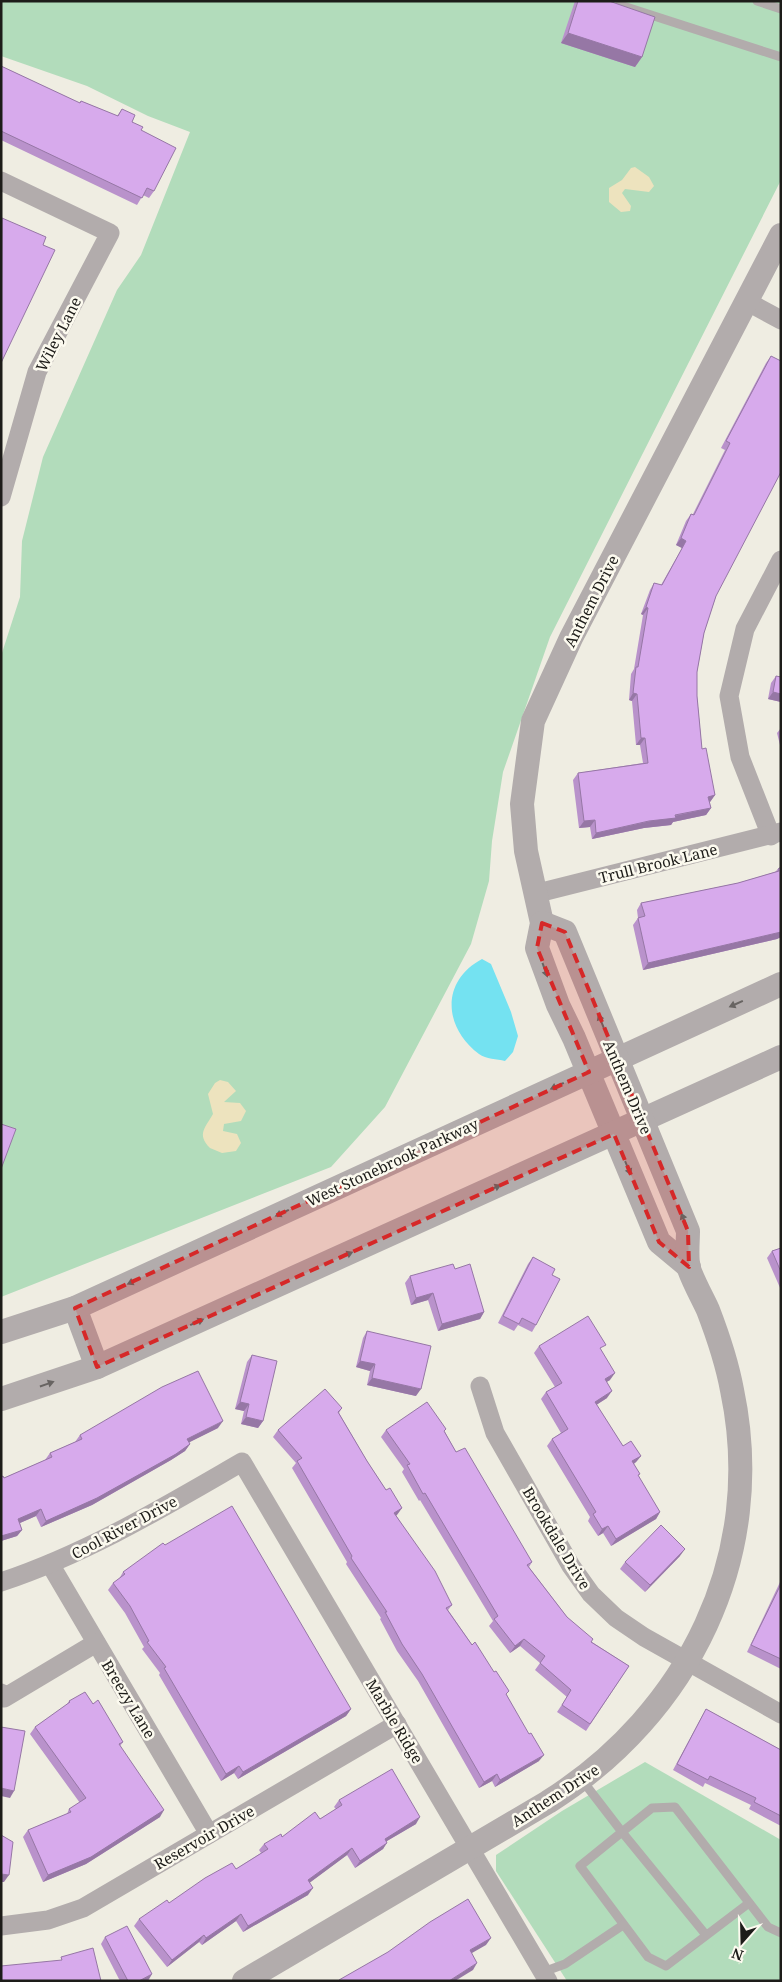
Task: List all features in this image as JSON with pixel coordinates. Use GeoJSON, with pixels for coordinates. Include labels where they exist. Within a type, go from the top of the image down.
{"type":"FeatureCollection","features":[{"type":"Feature","properties":{"kind":"street","name":"Wiley Lane"},"geometry":{"type":"LineString","coordinates":[[1,181],[110,233],[37,372],[1,497]]}},
{"type":"Feature","properties":{"kind":"street","name":"Anthem Drive"},"geometry":{"type":"LineString","coordinates":[[689,1267],[659,1242],[558,1005],[537,948],[542,922],[534,894],[526,851],[522,804],[534,721],[571,638],[781,235]]}},
{"type":"Feature","properties":{"kind":"street"},"geometry":{"type":"LineString","coordinates":[[746,301],[781,320]]}},
{"type":"Feature","properties":{"kind":"street"},"geometry":{"type":"LineString","coordinates":[[776,834],[740,757],[729,696],[745,629],[781,560]]}},
{"type":"Feature","properties":{"kind":"street","name":"Trull Brook Lane"},"geometry":{"type":"LineString","coordinates":[[534,894],[776,834]]}},
{"type":"Feature","properties":{"kind":"street","name":"Anthem Drive"},"geometry":{"type":"LineString","coordinates":[[244,1981],[582,1780],[609,1758],[644,1722],[688,1662],[712,1611],[724,1576],[735,1530],[740,1474],[737,1418],[726,1363],[689,1267],[688,1231],[565,932],[542,922]]}},
{"type":"Feature","properties":{"kind":"street","name":"West Stonebrook Parkway"},"geometry":{"type":"LineString","coordinates":[[1,1332],[74,1308],[781,984]]}},
{"type":"Feature","properties":{"kind":"street"},"geometry":{"type":"LineString","coordinates":[[1,1399],[96,1367],[781,1057]]}},
{"type":"Feature","properties":{"kind":"street"},"geometry":{"type":"LineString","coordinates":[[74,1308],[96,1367]]}},
{"type":"Feature","properties":{"kind":"street","name":"Brookdale Drive"},"geometry":{"type":"LineString","coordinates":[[480,1386],[495,1433],[580,1580],[616,1618],[644,1637],[781,1714]]}},
{"type":"Feature","properties":{"kind":"street","name":"Cool River Drive"},"geometry":{"type":"LineString","coordinates":[[1,1582],[50,1564],[121,1532],[242,1462]]}},
{"type":"Feature","properties":{"kind":"street","name":"Marble Ridge"},"geometry":{"type":"LineString","coordinates":[[242,1462],[470,1848],[540,1978]]}},
{"type":"Feature","properties":{"kind":"street","name":"Breezy Lane"},"geometry":{"type":"LineString","coordinates":[[50,1564],[209,1834]]}},
{"type":"Feature","properties":{"kind":"street"},"geometry":{"type":"LineString","coordinates":[[1,1693],[4,1698],[96,1643]]}},
{"type":"Feature","properties":{"kind":"street","name":"Reservoir Drive"},"geometry":{"type":"LineString","coordinates":[[1,1926],[48,1920],[83,1908],[397,1724]]}},
{"type":"Feature","properties":{"kind":"lane"},"geometry":{"type":"LineString","coordinates":[[621,1],[620,5],[781,57]]}},
{"type":"Feature","properties":{"kind":"lane"},"geometry":{"type":"LineString","coordinates":[[757,1],[781,9]]}},
{"type":"Feature","properties":{"kind":"lane"},"geometry":{"type":"LineString","coordinates":[[582,1780],[706,1936]]}},
{"type":"Feature","properties":{"kind":"lane"},"geometry":{"type":"LineString","coordinates":[[749,1903],[666,1966],[648,1957],[580,1866],[652,1808],[675,1806],[768,1927],[781,1933]]}},
{"type":"Feature","properties":{"kind":"lane"},"geometry":{"type":"LineString","coordinates":[[540,1978],[565,1964],[623,1925]]}},
{"type":"Feature","properties":{"kind":"highlighted area"},"geometry":{"type":"Polygon","coordinates":[[[542,923],[565,932],[688,1231],[689,1267],[659,1242],[614,1134],[97,1367],[75,1308],[589,1072],[537,948],[542,923]]]}},
{"type":"Feature","properties":{"kind":"green space"},"geometry":{"type":"Polygon","coordinates":[[[1,1],[781,1],[781,180],[550,637],[503,772],[492,841],[489,881],[471,944],[385,1107],[331,1167],[1,1297],[1,656],[20,597],[22,541],[43,457],[117,290],[141,255],[190,132],[148,116],[87,86],[1,56],[1,1]]]}},
{"type":"Feature","properties":{"kind":"green space"},"geometry":{"type":"Polygon","coordinates":[[[645,1762],[781,1840],[781,1981],[567,1981],[496,1871],[496,1855],[562,1811],[645,1762]]]}},
{"type":"Feature","properties":{"kind":"sand"},"geometry":{"type":"Polygon","coordinates":[[[635,167],[649,177],[654,186],[649,192],[625,189],[622,193],[631,206],[630,211],[621,212],[609,202],[609,188],[622,180],[631,168],[635,167]]]}},
{"type":"Feature","properties":{"kind":"sand"},"geometry":{"type":"Polygon","coordinates":[[[220,1080],[228,1082],[236,1091],[224,1102],[240,1103],[246,1111],[241,1121],[224,1124],[223,1131],[237,1134],[241,1143],[236,1151],[222,1153],[210,1148],[203,1135],[205,1127],[213,1114],[208,1094],[215,1083],[220,1080]]]}},
{"type":"Feature","properties":{"kind":"water"},"geometry":{"type":"Polygon","coordinates":[[[482,959],[491,964],[511,1012],[518,1036],[513,1052],[505,1061],[488,1058],[479,1054],[467,1043],[453,1018],[454,992],[459,979],[469,968],[482,959]]]}},
{"type":"Feature","properties":{"kind":"building"},"geometry":{"type":"Polygon","coordinates":[[[578,1],[609,1],[655,17],[642,57],[568,33],[578,1]]]}},
{"type":"Feature","properties":{"kind":"building"},"geometry":{"type":"Polygon","coordinates":[[[1,66],[80,103],[81,101],[118,116],[122,109],[135,115],[132,122],[143,127],[141,130],[176,148],[154,191],[147,188],[142,198],[1,131],[1,66]]]}},
{"type":"Feature","properties":{"kind":"building"},"geometry":{"type":"Polygon","coordinates":[[[2,218],[46,237],[43,245],[55,250],[1,363],[2,218]]]}},
{"type":"Feature","properties":{"kind":"building"},"geometry":{"type":"Polygon","coordinates":[[[771,356],[781,361],[781,472],[716,596],[704,633],[697,672],[697,696],[702,749],[706,748],[715,795],[708,797],[711,808],[675,815],[676,818],[649,821],[596,833],[595,820],[584,821],[578,773],[648,763],[645,738],[641,738],[637,694],[633,693],[636,667],[638,667],[648,608],[646,607],[654,583],[662,585],[686,541],[681,538],[691,514],[694,515],[730,443],[726,441],[771,356]]]}},
{"type":"Feature","properties":{"kind":"building"},"geometry":{"type":"Polygon","coordinates":[[[776,676],[781,677],[781,694],[773,692],[776,676]]]}},
{"type":"Feature","properties":{"kind":"building"},"geometry":{"type":"Polygon","coordinates":[[[781,867],[781,932],[648,963],[638,918],[645,916],[641,903],[738,883],[779,871],[778,869],[781,867]]]}},
{"type":"Feature","properties":{"kind":"building"},"geometry":{"type":"Polygon","coordinates":[[[1,1124],[16,1129],[1,1169],[1,1124]]]}},
{"type":"Feature","properties":{"kind":"building"},"geometry":{"type":"Polygon","coordinates":[[[781,1248],[781,1272],[772,1251],[781,1248]]]}},
{"type":"Feature","properties":{"kind":"building"},"geometry":{"type":"Polygon","coordinates":[[[533,1257],[555,1269],[552,1275],[560,1279],[536,1325],[522,1318],[519,1324],[503,1316],[533,1257]]]}},
{"type":"Feature","properties":{"kind":"building"},"geometry":{"type":"Polygon","coordinates":[[[453,1264],[455,1269],[470,1264],[484,1312],[442,1324],[433,1293],[416,1298],[410,1276],[453,1264]]]}},
{"type":"Feature","properties":{"kind":"building"},"geometry":{"type":"Polygon","coordinates":[[[588,1316],[606,1345],[600,1348],[615,1373],[605,1379],[612,1391],[595,1402],[623,1446],[631,1441],[641,1456],[632,1461],[660,1512],[616,1539],[608,1526],[602,1529],[593,1514],[596,1512],[552,1439],[568,1429],[546,1392],[562,1383],[539,1346],[588,1316]]]}},
{"type":"Feature","properties":{"kind":"building"},"geometry":{"type":"Polygon","coordinates":[[[367,1331],[431,1346],[421,1389],[372,1378],[375,1364],[360,1361],[367,1331]]]}},
{"type":"Feature","properties":{"kind":"building"},"geometry":{"type":"Polygon","coordinates":[[[252,1355],[277,1361],[263,1421],[246,1417],[249,1404],[240,1402],[252,1355]]]}},
{"type":"Feature","properties":{"kind":"building"},"geometry":{"type":"Polygon","coordinates":[[[198,1371],[223,1421],[187,1439],[190,1444],[176,1454],[97,1498],[46,1521],[41,1509],[18,1519],[22,1530],[1,1536],[1,1477],[3,1476],[4,1478],[52,1457],[50,1453],[82,1439],[80,1435],[162,1387],[198,1371]]]}},
{"type":"Feature","properties":{"kind":"building"},"geometry":{"type":"Polygon","coordinates":[[[325,1389],[342,1408],[338,1412],[367,1461],[386,1490],[390,1488],[402,1508],[394,1513],[435,1571],[452,1605],[446,1608],[472,1645],[475,1642],[494,1672],[496,1671],[509,1691],[506,1694],[529,1734],[531,1733],[544,1755],[500,1780],[497,1774],[484,1782],[422,1674],[402,1644],[385,1612],[387,1612],[351,1558],[352,1556],[297,1461],[302,1458],[278,1430],[325,1389]]]}},
{"type":"Feature","properties":{"kind":"building"},"geometry":{"type":"Polygon","coordinates":[[[427,1402],[446,1429],[444,1431],[456,1452],[465,1448],[532,1562],[527,1565],[567,1617],[593,1639],[591,1642],[629,1666],[590,1724],[562,1705],[571,1690],[540,1663],[545,1656],[524,1639],[515,1646],[494,1619],[498,1616],[425,1493],[423,1494],[407,1465],[410,1464],[386,1430],[427,1402]]]}},
{"type":"Feature","properties":{"kind":"building"},"geometry":{"type":"Polygon","coordinates":[[[232,1506],[351,1709],[243,1772],[239,1766],[226,1774],[164,1668],[166,1667],[147,1642],[149,1641],[130,1606],[113,1583],[125,1574],[123,1572],[163,1543],[165,1545],[232,1506]]]}},
{"type":"Feature","properties":{"kind":"building"},"geometry":{"type":"Polygon","coordinates":[[[661,1525],[685,1549],[650,1585],[625,1562],[661,1525]]]}},
{"type":"Feature","properties":{"kind":"building"},"geometry":{"type":"Polygon","coordinates":[[[781,1584],[781,1659],[751,1645],[781,1584]]]}},
{"type":"Feature","properties":{"kind":"building"},"geometry":{"type":"Polygon","coordinates":[[[85,1692],[93,1704],[98,1700],[123,1742],[119,1744],[164,1810],[91,1857],[48,1875],[28,1830],[71,1812],[69,1809],[86,1798],[35,1727],[69,1701],[85,1692]]]}},
{"type":"Feature","properties":{"kind":"building"},"geometry":{"type":"Polygon","coordinates":[[[706,1709],[781,1750],[781,1816],[754,1802],[756,1798],[710,1776],[708,1780],[677,1764],[706,1709]]]}},
{"type":"Feature","properties":{"kind":"building"},"geometry":{"type":"Polygon","coordinates":[[[1,1727],[25,1731],[14,1791],[1,1788],[1,1727]]]}},
{"type":"Feature","properties":{"kind":"building"},"geometry":{"type":"Polygon","coordinates":[[[392,1769],[420,1817],[385,1839],[387,1843],[360,1861],[352,1848],[308,1880],[313,1888],[248,1926],[241,1914],[206,1938],[204,1935],[172,1960],[139,1919],[167,1900],[169,1903],[205,1878],[232,1863],[236,1869],[268,1849],[264,1844],[281,1834],[282,1837],[315,1812],[320,1819],[342,1805],[339,1800],[392,1769]]]}},
{"type":"Feature","properties":{"kind":"building"},"geometry":{"type":"Polygon","coordinates":[[[1,1835],[13,1842],[9,1875],[1,1874],[1,1835]]]}},
{"type":"Feature","properties":{"kind":"building"},"geometry":{"type":"Polygon","coordinates":[[[468,1899],[491,1938],[470,1950],[477,1963],[449,1981],[339,1981],[388,1952],[430,1922],[468,1899]]]}},
{"type":"Feature","properties":{"kind":"building"},"geometry":{"type":"Polygon","coordinates":[[[127,1926],[152,1974],[139,1981],[128,1981],[105,1937],[127,1926]]]}},
{"type":"Feature","properties":{"kind":"building"},"geometry":{"type":"Polygon","coordinates":[[[93,1948],[101,1981],[1,1981],[1,1966],[62,1960],[61,1957],[93,1948]]]}}]}
